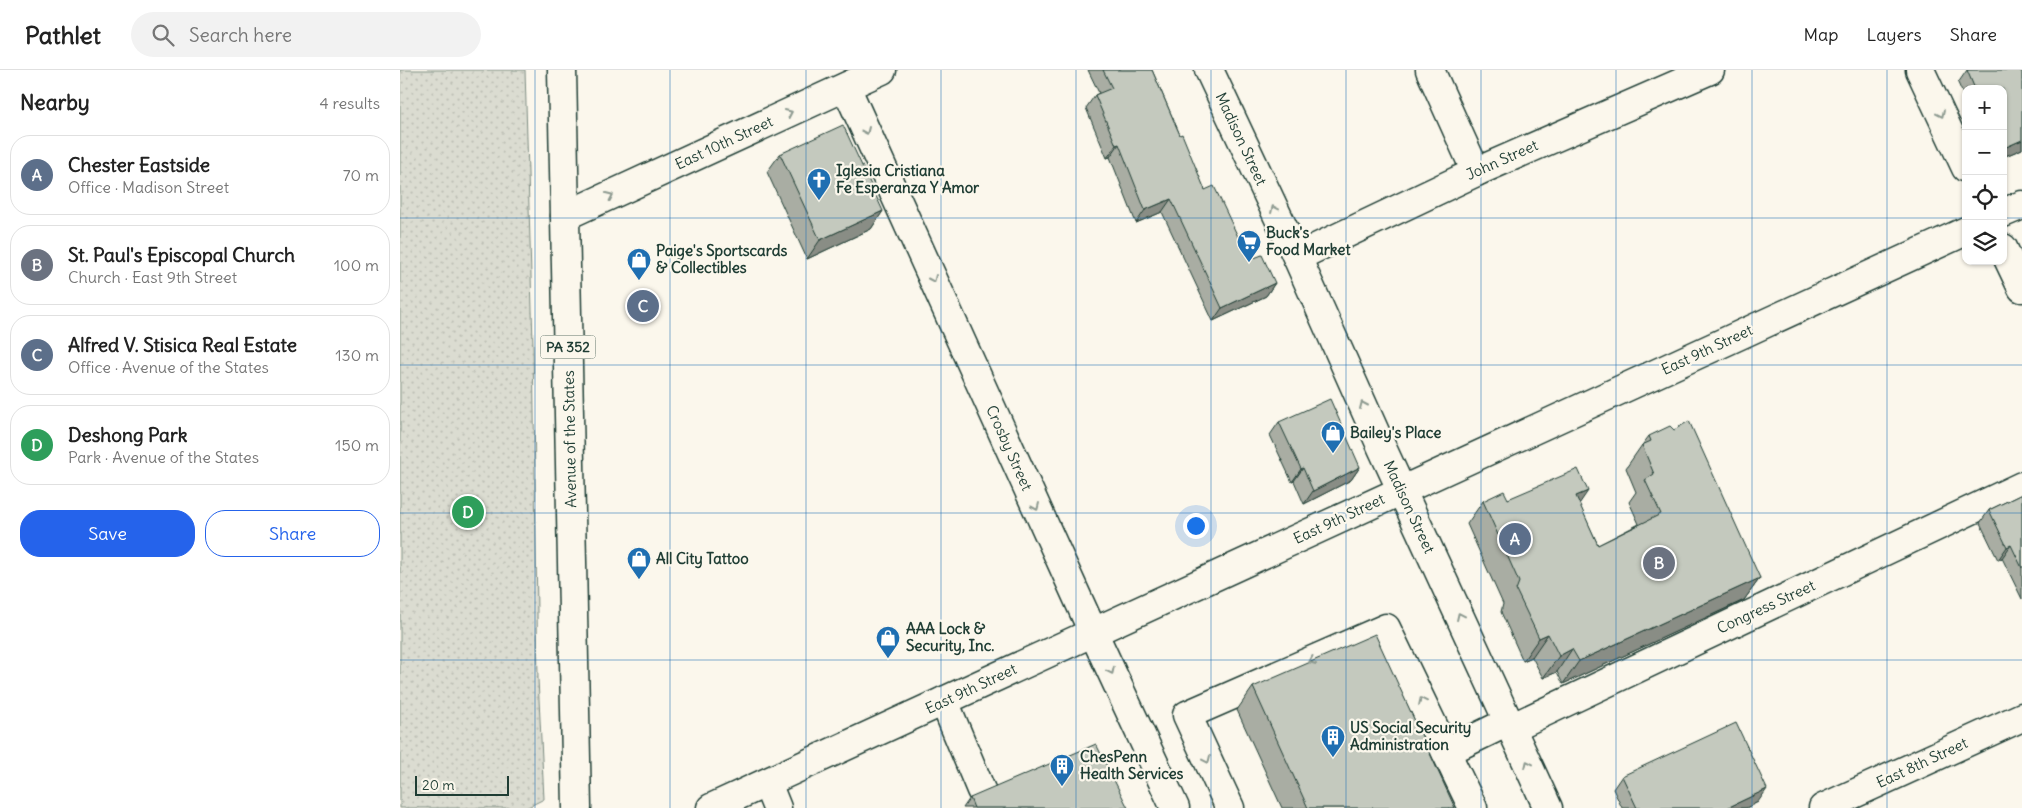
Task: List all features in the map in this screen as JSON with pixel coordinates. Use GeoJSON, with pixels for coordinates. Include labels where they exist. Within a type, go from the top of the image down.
{"type":"FeatureCollection","features":[{"type":"Feature","properties":{"kind":"street","name":"Avenue of the States"},"geometry":{"type":"LineString","coordinates":[[562,70],[577,808]]}},
{"type":"Feature","properties":{"kind":"street","name":"East 10th Street"},"geometry":{"type":"LineString","coordinates":[[565,216],[882,70]]}},
{"type":"Feature","properties":{"kind":"street","name":"Madison Street"},"geometry":{"type":"LineString","coordinates":[[1209,70],[1297,257],[1401,490],[1548,808]]}},
{"type":"Feature","properties":{"kind":"street"},"geometry":{"type":"LineString","coordinates":[[1430,70],[1476,172]]}},
{"type":"Feature","properties":{"kind":"street","name":"John Street"},"geometry":{"type":"LineString","coordinates":[[1297,257],[1476,172],[1710,70]]}},
{"type":"Feature","properties":{"kind":"street"},"geometry":{"type":"LineString","coordinates":[[1920,70],[1962,159]]}},
{"type":"Feature","properties":{"kind":"street","name":"Crosby Street"},"geometry":{"type":"LineString","coordinates":[[846,87],[1093,632],[1175,808]]}},
{"type":"Feature","properties":{"kind":"street"},"geometry":{"type":"LineString","coordinates":[[2007,211],[2022,205]]}},
{"type":"Feature","properties":{"kind":"street","name":"East 9th Street"},"geometry":{"type":"LineString","coordinates":[[711,808],[1962,233]]}},
{"type":"Feature","properties":{"kind":"street"},"geometry":{"type":"LineString","coordinates":[[2007,256],[2022,288]]}},
{"type":"Feature","properties":{"kind":"street","name":"Congress Street"},"geometry":{"type":"LineString","coordinates":[[1446,752],[1510,725],[2022,486]]}},
{"type":"Feature","properties":{"kind":"street"},"geometry":{"type":"LineString","coordinates":[[1230,808],[1187,715],[1386,628],[1473,808]]}},
{"type":"Feature","properties":{"kind":"street"},"geometry":{"type":"LineString","coordinates":[[944,701],[981,790]]}},
{"type":"Feature","properties":{"kind":"street","name":"East 8th Street"},"geometry":{"type":"LineString","coordinates":[[1823,808],[2022,717]]}},
{"type":"Feature","properties":{"kind":"street"},"geometry":{"type":"LineString","coordinates":[[767,783],[776,808]]}},
{"type":"Feature","properties":{"kind":"shaded area"},"geometry":{"type":"Polygon","coordinates":[[[400,70],[525,70],[533,344],[538,679],[544,799],[526,808],[400,808],[400,70]]]}},
{"type":"Feature","properties":{"kind":"building"},"geometry":{"type":"Polygon","coordinates":[[[1103,70],[1152,70],[1180,135],[1182,134],[1205,190],[1214,186],[1249,260],[1262,255],[1275,283],[1222,308],[1171,199],[1145,210],[1119,144],[1116,145],[1095,95],[1112,88],[1103,70]]]}},
{"type":"Feature","properties":{"kind":"building"},"geometry":{"type":"Polygon","coordinates":[[[1967,70],[2020,70],[2022,73],[2022,140],[2007,147],[2007,85],[1973,85],[1967,70]]]}},
{"type":"Feature","properties":{"kind":"building","name":"Iglesia Cristiana Fe Esperanza Y Amor"},"geometry":{"type":"Polygon","coordinates":[[[843,125],[883,211],[820,240],[780,154],[843,125]]]}},
{"type":"Feature","properties":{"kind":"building"},"geometry":{"type":"Polygon","coordinates":[[[1330,399],[1360,467],[1313,491],[1279,422],[1330,399]]]}},
{"type":"Feature","properties":{"kind":"building"},"geometry":{"type":"Polygon","coordinates":[[[1689,421],[1760,578],[1579,661],[1572,649],[1559,656],[1548,634],[1539,638],[1516,590],[1519,582],[1483,501],[1504,491],[1508,499],[1578,469],[1588,491],[1576,496],[1598,545],[1661,514],[1645,480],[1654,474],[1642,445],[1651,441],[1649,436],[1670,426],[1674,430],[1689,421]]]}},
{"type":"Feature","properties":{"kind":"building"},"geometry":{"type":"Polygon","coordinates":[[[2022,494],[2022,568],[2011,545],[2007,547],[1989,510],[2022,494]]]}},
{"type":"Feature","properties":{"kind":"building","name":"US Social Security Administration"},"geometry":{"type":"Polygon","coordinates":[[[1375,634],[1455,808],[1308,808],[1253,687],[1375,634]]]}},
{"type":"Feature","properties":{"kind":"building"},"geometry":{"type":"Polygon","coordinates":[[[1736,723],[1767,789],[1727,808],[1637,808],[1622,776],[1736,723]]]}},
{"type":"Feature","properties":{"kind":"building"},"geometry":{"type":"Polygon","coordinates":[[[1096,744],[1128,808],[974,808],[970,798],[1096,744]]]}},
{"type":"Feature","properties":{"kind":"place","name":"Iglesia Cristiana Fe Esperanza Y Amor"},"geometry":{"type":"Point","coordinates":[819,201]}},
{"type":"Feature","properties":{"kind":"place","name":"Buck's Food Market"},"geometry":{"type":"Point","coordinates":[1249,263]}},
{"type":"Feature","properties":{"kind":"place","name":"Paige's Sportscards & Collectibles"},"geometry":{"type":"Point","coordinates":[639,281]}},
{"type":"Feature","properties":{"kind":"place","name":"Alfred V. Stisica Real Estate"},"geometry":{"type":"Point","coordinates":[643,306]}},
{"type":"Feature","properties":{"kind":"place","name":"Bailey's Place"},"geometry":{"type":"Point","coordinates":[1333,454]}},
{"type":"Feature","properties":{"kind":"place","name":"Deshong Park"},"geometry":{"type":"Point","coordinates":[468,512]}},
{"type":"Feature","properties":{"kind":"place","name":"Chester Eastside"},"geometry":{"type":"Point","coordinates":[1515,539]}},
{"type":"Feature","properties":{"kind":"place","name":"St. Paul's Episcopal Church"},"geometry":{"type":"Point","coordinates":[1659,563]}},
{"type":"Feature","properties":{"kind":"place","name":"All City Tattoo"},"geometry":{"type":"Point","coordinates":[639,580]}},
{"type":"Feature","properties":{"kind":"place","name":"AAA Lock & Security, Inc."},"geometry":{"type":"Point","coordinates":[888,659]}},
{"type":"Feature","properties":{"kind":"place","name":"US Social Security Administration"},"geometry":{"type":"Point","coordinates":[1333,758]}},
{"type":"Feature","properties":{"kind":"place","name":"ChesPenn Health Services"},"geometry":{"type":"Point","coordinates":[1062,787]}}]}
